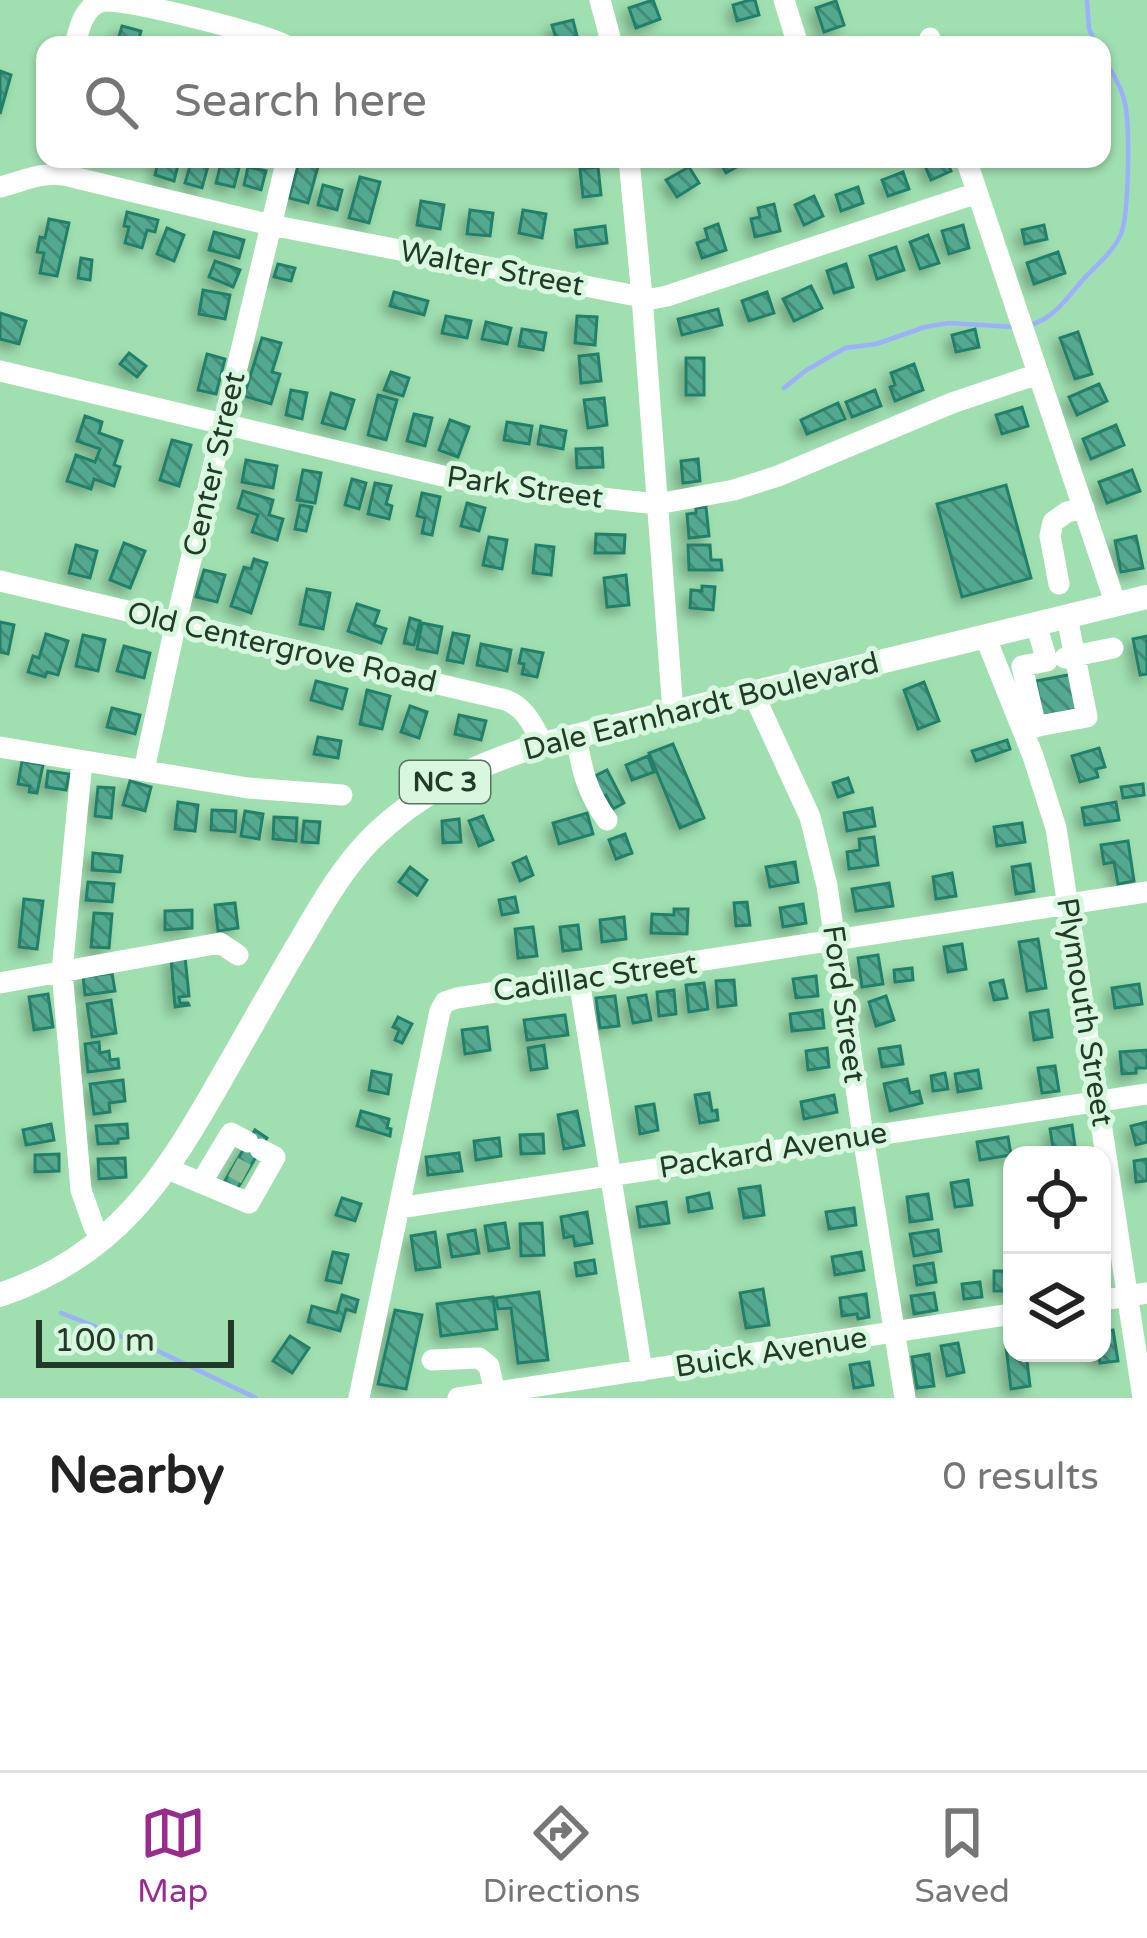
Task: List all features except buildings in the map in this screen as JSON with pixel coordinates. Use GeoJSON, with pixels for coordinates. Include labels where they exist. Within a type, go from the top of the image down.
{"type":"FeatureCollection","features":[{"type":"Feature","properties":{"kind":"main road","name":"Dale Earnhardt Boulevard"},"geometry":{"type":"LineString","coordinates":[[0,1295],[68,1265],[145,1199],[168,1169],[350,862],[406,808],[443,783],[543,744],[1147,598]]}},
{"type":"Feature","properties":{"kind":"street"},"geometry":{"type":"LineString","coordinates":[[600,0],[610,36]]}},
{"type":"Feature","properties":{"kind":"street"},"geometry":{"type":"LineString","coordinates":[[784,0],[795,36]]}},
{"type":"Feature","properties":{"kind":"street"},"geometry":{"type":"LineString","coordinates":[[78,36],[92,6],[105,1],[215,21],[259,36]]}},
{"type":"Feature","properties":{"kind":"street","name":"Walter Street"},"geometry":{"type":"LineString","coordinates":[[0,187],[41,168]]}},
{"type":"Feature","properties":{"kind":"street","name":"Walter Street"},"geometry":{"type":"LineString","coordinates":[[49,168],[271,225],[642,297],[668,296],[976,193]]}},
{"type":"Feature","properties":{"kind":"street","name":"Center Street"},"geometry":{"type":"LineString","coordinates":[[144,770],[285,168]]}},
{"type":"Feature","properties":{"kind":"street"},"geometry":{"type":"LineString","coordinates":[[633,168],[673,712]]}},
{"type":"Feature","properties":{"kind":"street"},"geometry":{"type":"LineString","coordinates":[[969,168],[1117,605]]}},
{"type":"Feature","properties":{"kind":"street","name":"Park Street"},"geometry":{"type":"LineString","coordinates":[[0,371],[443,476],[657,504],[734,490],[778,476],[952,403],[1038,374]]}},
{"type":"Feature","properties":{"kind":"street"},"geometry":{"type":"LineString","coordinates":[[1060,584],[1051,529],[1057,517],[1084,508]]}},
{"type":"Feature","properties":{"kind":"street","name":"Old Centergrove Road"},"geometry":{"type":"LineString","coordinates":[[0,581],[506,700],[529,717],[543,744]]}},
{"type":"Feature","properties":{"kind":"street"},"geometry":{"type":"LineString","coordinates":[[1067,617],[1075,656],[1087,717],[1029,728],[1022,666],[1075,656],[1113,648]]}},
{"type":"Feature","properties":{"kind":"street"},"geometry":{"type":"LineString","coordinates":[[1036,624],[1047,661]]}},
{"type":"Feature","properties":{"kind":"street","name":"Plymouth Street"},"geometry":{"type":"LineString","coordinates":[[985,636],[1029,728],[1056,828],[1099,1101],[1138,1295],[1143,1398]]}},
{"type":"Feature","properties":{"kind":"street","name":"Ford Street"},"geometry":{"type":"LineString","coordinates":[[753,693],[803,801],[827,886],[904,1398]]}},
{"type":"Feature","properties":{"kind":"street"},"geometry":{"type":"LineString","coordinates":[[575,736],[590,796],[607,820]]}},
{"type":"Feature","properties":{"kind":"street"},"geometry":{"type":"LineString","coordinates":[[0,747],[248,788],[343,795]]}},
{"type":"Feature","properties":{"kind":"street"},"geometry":{"type":"LineString","coordinates":[[82,761],[62,971],[81,1190],[102,1239]]}},
{"type":"Feature","properties":{"kind":"street","name":"Cadillac Street"},"geometry":{"type":"LineString","coordinates":[[359,1398],[445,1002],[1147,892]]}},
{"type":"Feature","properties":{"kind":"street"},"geometry":{"type":"LineString","coordinates":[[0,983],[220,943],[238,955]]}},
{"type":"Feature","properties":{"kind":"street"},"geometry":{"type":"LineString","coordinates":[[579,980],[642,1371]]}},
{"type":"Feature","properties":{"kind":"street","name":"Packard Avenue"},"geometry":{"type":"LineString","coordinates":[[399,1208],[1147,1094]]}},
{"type":"Feature","properties":{"kind":"street"},"geometry":{"type":"LineString","coordinates":[[168,1169],[201,1183],[249,1203],[239,1171],[254,1145],[239,1171],[201,1183]]}},
{"type":"Feature","properties":{"kind":"street","name":"Buick Avenue"},"geometry":{"type":"LineString","coordinates":[[458,1398],[1003,1315]]}},
{"type":"Feature","properties":{"kind":"street"},"geometry":{"type":"LineString","coordinates":[[432,1360],[485,1361],[495,1395]]}},
{"type":"Feature","properties":{"kind":"waterway"},"geometry":{"type":"LineString","coordinates":[[1087,0],[1092,36]]}},
{"type":"Feature","properties":{"kind":"waterway"},"geometry":{"type":"LineString","coordinates":[[1031,325],[1058,308],[1121,234],[1127,187],[1126,107],[1111,71]]}},
{"type":"Feature","properties":{"kind":"waterway"},"geometry":{"type":"LineString","coordinates":[[784,388],[845,348],[949,323],[1014,327]]}},
{"type":"Feature","properties":{"kind":"waterway"},"geometry":{"type":"LineString","coordinates":[[61,1313],[158,1351],[256,1398]]}},
{"type":"Feature","properties":{"kind":"tunnel"},"geometry":{"type":"LineString","coordinates":[[233,1167],[246,1174]]}}]}
